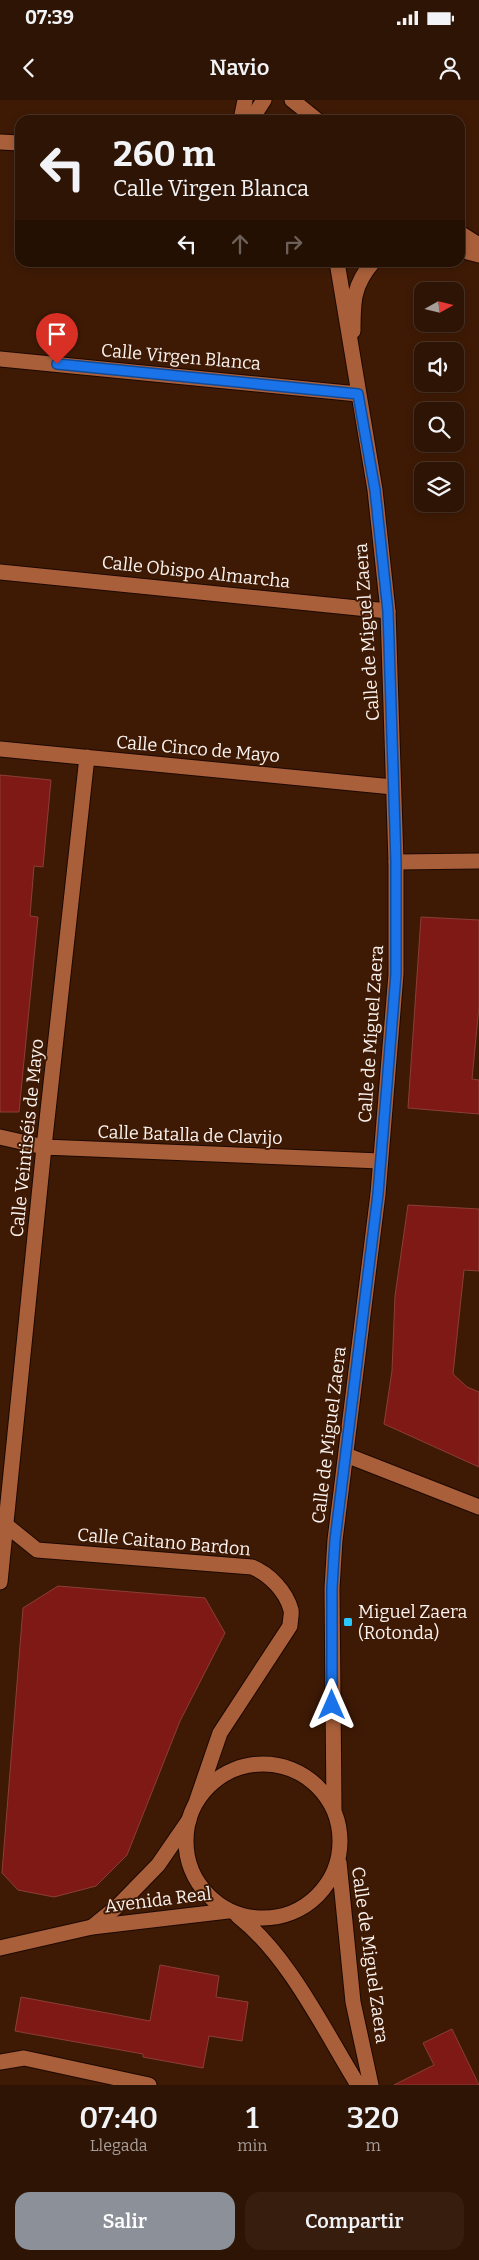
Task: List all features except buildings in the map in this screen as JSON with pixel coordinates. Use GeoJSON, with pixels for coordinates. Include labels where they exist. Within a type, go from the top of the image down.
{"type":"FeatureCollection","features":[{"type":"Feature","properties":{"kind":"street"},"geometry":{"type":"LineString","coordinates":[[242,115],[244,100]]}},
{"type":"Feature","properties":{"kind":"street"},"geometry":{"type":"LineString","coordinates":[[254,115],[264,100]]}},
{"type":"Feature","properties":{"kind":"street"},"geometry":{"type":"LineString","coordinates":[[292,100],[296,115]]}},
{"type":"Feature","properties":{"kind":"street"},"geometry":{"type":"LineString","coordinates":[[292,100],[311,115]]}},
{"type":"Feature","properties":{"kind":"street"},"geometry":{"type":"LineString","coordinates":[[0,142],[15,143]]}},
{"type":"Feature","properties":{"kind":"street"},"geometry":{"type":"LineString","coordinates":[[465,236],[479,246]]}},
{"type":"Feature","properties":{"kind":"street"},"geometry":{"type":"LineString","coordinates":[[465,251],[479,255]]}},
{"type":"Feature","properties":{"kind":"street","name":"Calle de Miguel Zaera"},"geometry":{"type":"LineString","coordinates":[[334,1809],[332,1588],[335,1540],[380,1161],[396,974],[396,862],[388,611],[375,490],[338,267]]}},
{"type":"Feature","properties":{"kind":"street"},"geometry":{"type":"LineString","coordinates":[[352,348],[353,300],[362,275],[369,267]]}},
{"type":"Feature","properties":{"kind":"street","name":"Calle Virgen Blanca"},"geometry":{"type":"LineString","coordinates":[[0,359],[358,394]]}},
{"type":"Feature","properties":{"kind":"street","name":"Calle Obispo Almarcha"},"geometry":{"type":"LineString","coordinates":[[0,572],[388,611]]}},
{"type":"Feature","properties":{"kind":"street","name":"Calle Cinco de Mayo"},"geometry":{"type":"LineString","coordinates":[[0,748],[393,787]]}},
{"type":"Feature","properties":{"kind":"street","name":"Calle Veintiséis de Mayo"},"geometry":{"type":"LineString","coordinates":[[0,1582],[44,1147],[87,757]]}},
{"type":"Feature","properties":{"kind":"street"},"geometry":{"type":"LineString","coordinates":[[396,862],[479,861]]}},
{"type":"Feature","properties":{"kind":"street","name":"Calle Batalla de Clavijo"},"geometry":{"type":"LineString","coordinates":[[0,1137],[44,1147],[380,1161]]}},
{"type":"Feature","properties":{"kind":"street"},"geometry":{"type":"LineString","coordinates":[[346,1455],[479,1507]]}},
{"type":"Feature","properties":{"kind":"street","name":"Calle Caitano Bardon"},"geometry":{"type":"LineString","coordinates":[[6,1525],[37,1550],[252,1567],[265,1572],[281,1589],[292,1611],[290,1626],[220,1733],[197,1800]]}},
{"type":"Feature","properties":{"kind":"street"},"geometry":{"type":"LineString","coordinates":[[232,1912],[257,1918],[279,1917],[299,1910],[322,1891],[330,1879],[338,1858],[340,1833],[334,1809],[321,1789],[302,1774],[280,1765],[256,1764],[233,1769],[213,1782],[197,1800],[188,1820],[186,1843],[190,1865],[200,1886],[215,1902],[232,1912],[258,1932],[284,1965],[358,2085]]}},
{"type":"Feature","properties":{"kind":"street","name":"Avenida Real"},"geometry":{"type":"LineString","coordinates":[[92,1927],[120,1905],[158,1865],[188,1820]]}},
{"type":"Feature","properties":{"kind":"street","name":"Calle de Miguel Zaera"},"geometry":{"type":"LineString","coordinates":[[338,1858],[353,2002],[371,2085]]}},
{"type":"Feature","properties":{"kind":"street","name":"Avenida Real"},"geometry":{"type":"LineString","coordinates":[[0,1948],[92,1927],[232,1912]]}},
{"type":"Feature","properties":{"kind":"street"},"geometry":{"type":"LineString","coordinates":[[0,2062],[24,2058],[148,2085]]}},
{"type":"Feature","properties":{"kind":"place","name":"Miguel Zaera (Rotonda)"},"geometry":{"type":"Point","coordinates":[348,1622]}},
{"type":"Feature","properties":{"kind":"route"},"geometry":{"type":"LineString","coordinates":[[57,364],[358,394],[375,490],[388,611],[396,862],[396,974],[378,1194],[335,1540],[332,1588],[332,1705]]}}]}
